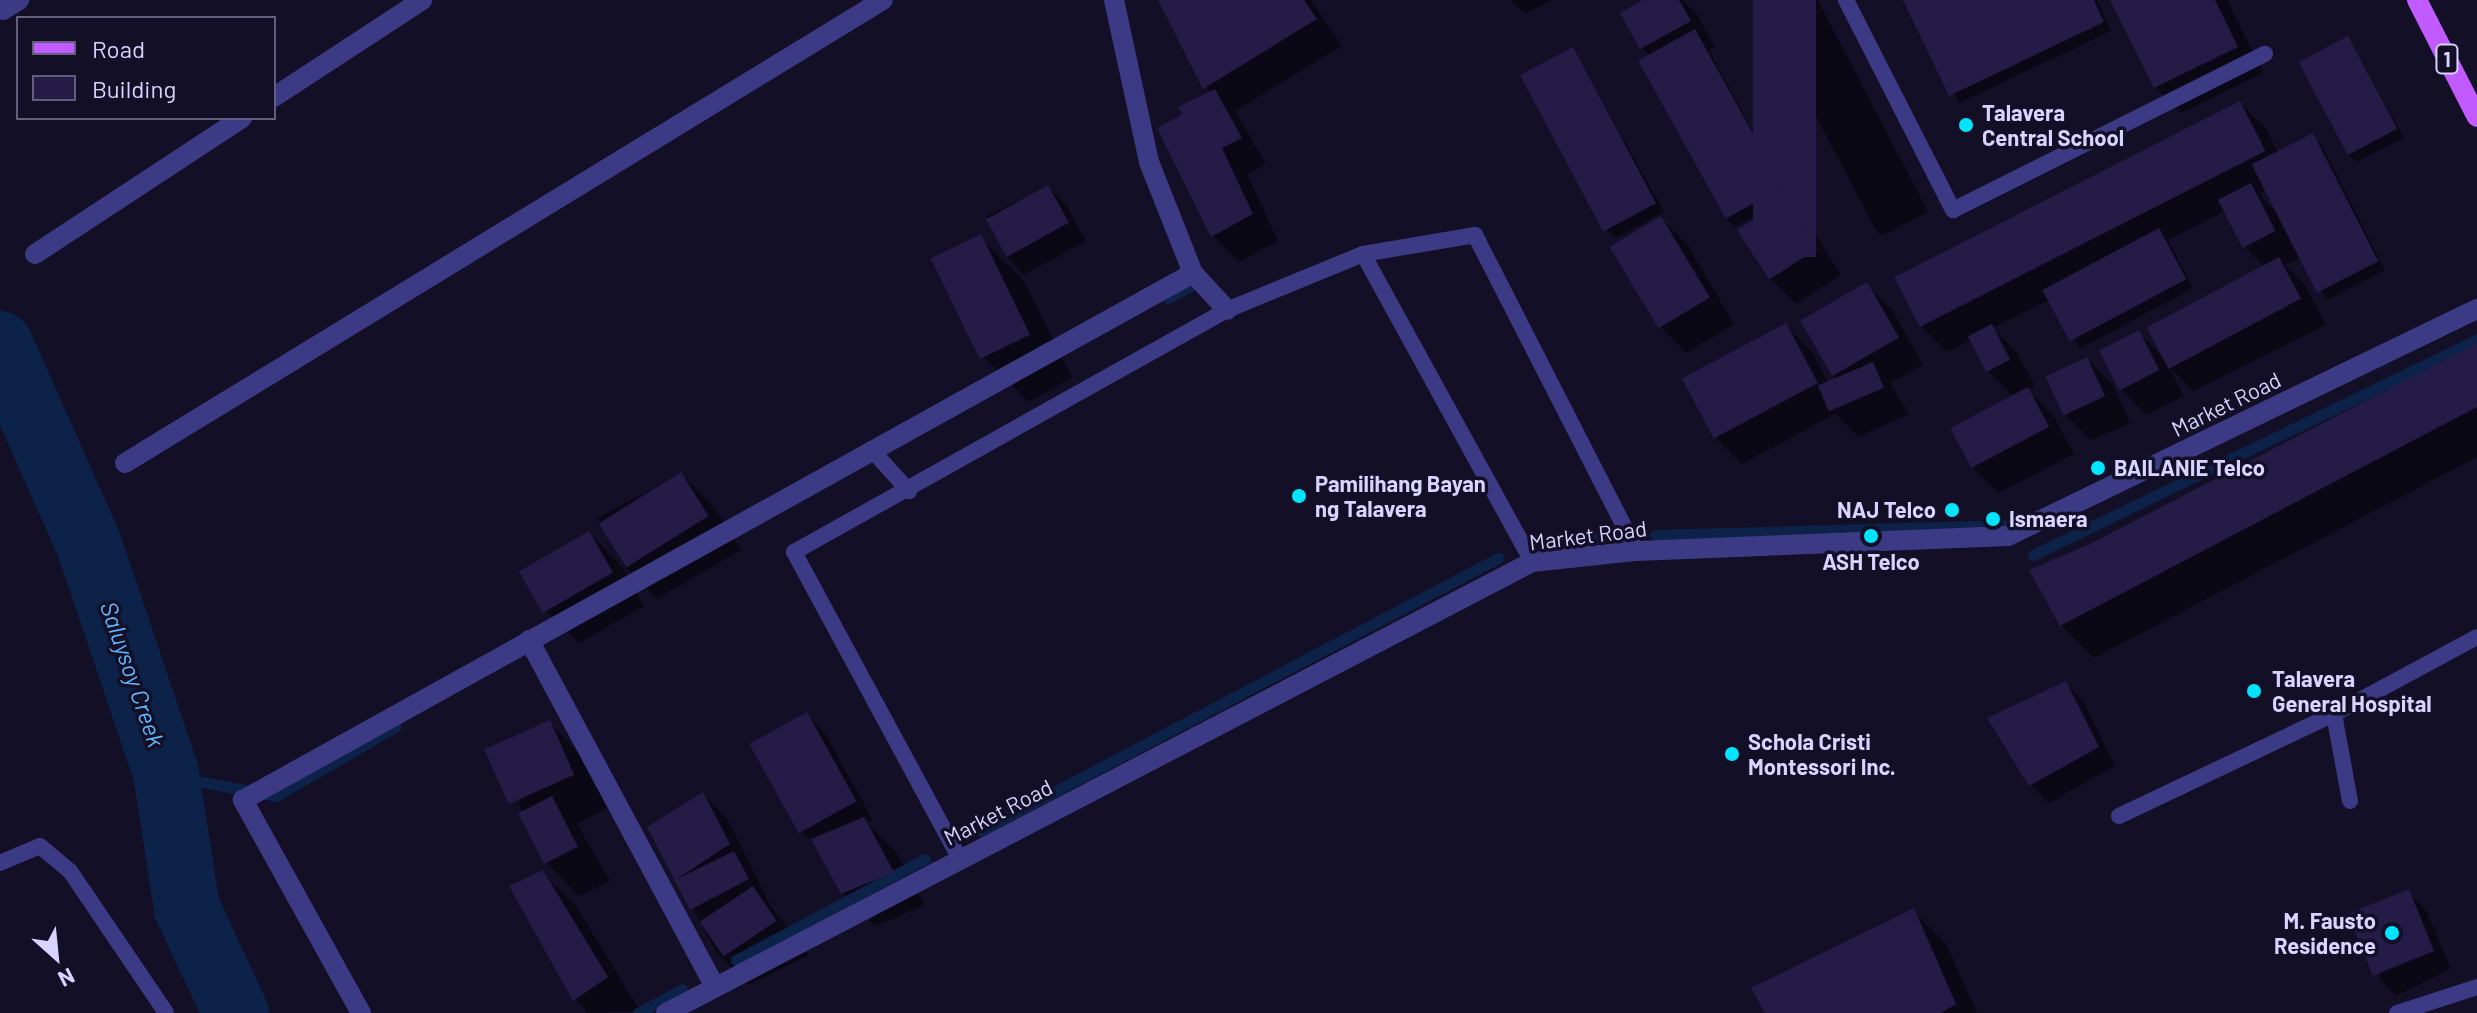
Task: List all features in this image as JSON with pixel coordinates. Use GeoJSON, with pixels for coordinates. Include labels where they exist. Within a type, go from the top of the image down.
{"type":"FeatureCollection","features":[{"type":"Feature","properties":{"kind":"main road","name":"1"},"geometry":{"type":"LineString","coordinates":[[2417,0],[2477,117]]}},
{"type":"Feature","properties":{"kind":"street"},"geometry":{"type":"LineString","coordinates":[[276,96],[422,0]]}},
{"type":"Feature","properties":{"kind":"street"},"geometry":{"type":"LineString","coordinates":[[125,463],[883,0]]}},
{"type":"Feature","properties":{"kind":"street"},"geometry":{"type":"LineString","coordinates":[[1114,0],[1149,162],[1193,273],[1227,310]]}},
{"type":"Feature","properties":{"kind":"street"},"geometry":{"type":"LineString","coordinates":[[35,254],[239,120]]}},
{"type":"Feature","properties":{"kind":"street"},"geometry":{"type":"LineString","coordinates":[[361,1013],[243,800],[1193,273]]}},
{"type":"Feature","properties":{"kind":"street","name":"Market Road"},"geometry":{"type":"LineString","coordinates":[[666,1013],[1532,562],[1637,551],[2008,536],[2477,309]]}},
{"type":"Feature","properties":{"kind":"street"},"geometry":{"type":"LineString","coordinates":[[529,640],[715,987]]}},
{"type":"Feature","properties":{"kind":"lane"},"geometry":{"type":"LineString","coordinates":[[1846,0],[1953,210],[2265,54]]}},
{"type":"Feature","properties":{"kind":"lane"},"geometry":{"type":"LineString","coordinates":[[960,859],[794,552],[909,491],[1227,310],[1363,254],[1475,235],[1637,551]]}},
{"type":"Feature","properties":{"kind":"lane"},"geometry":{"type":"LineString","coordinates":[[1363,254],[1532,562]]}},
{"type":"Feature","properties":{"kind":"lane"},"geometry":{"type":"LineString","coordinates":[[871,449],[909,491]]}},
{"type":"Feature","properties":{"kind":"lane"},"geometry":{"type":"LineString","coordinates":[[2119,816],[2334,714],[2477,637]]}},
{"type":"Feature","properties":{"kind":"lane"},"geometry":{"type":"LineString","coordinates":[[2334,714],[2350,801]]}},
{"type":"Feature","properties":{"kind":"lane"},"geometry":{"type":"LineString","coordinates":[[0,863],[40,846],[70,871],[166,1013]]}},
{"type":"Feature","properties":{"kind":"lane"},"geometry":{"type":"LineString","coordinates":[[2397,1013],[2477,987]]}},
{"type":"Feature","properties":{"kind":"building"},"geometry":{"type":"Polygon","coordinates":[[[1158,0],[1304,0],[1317,19],[1203,89],[1158,0]]]}},
{"type":"Feature","properties":{"kind":"building"},"geometry":{"type":"Polygon","coordinates":[[[1642,0],[1679,0],[1691,21],[1640,49],[1620,13],[1642,0]]]}},
{"type":"Feature","properties":{"kind":"building"},"geometry":{"type":"Polygon","coordinates":[[[1753,0],[1816,0],[1816,257],[1753,257],[1753,0]]]}},
{"type":"Feature","properties":{"kind":"building"},"geometry":{"type":"Polygon","coordinates":[[[1903,0],[2094,0],[2104,22],[1949,96],[1903,0]]]}},
{"type":"Feature","properties":{"kind":"building"},"geometry":{"type":"Polygon","coordinates":[[[2110,0],[2215,0],[2238,47],[2154,88],[2110,0]]]}},
{"type":"Feature","properties":{"kind":"building"},"geometry":{"type":"Polygon","coordinates":[[[1695,29],[1783,187],[1726,219],[1638,61],[1695,29]]]}},
{"type":"Feature","properties":{"kind":"building"},"geometry":{"type":"Polygon","coordinates":[[[2348,36],[2397,129],[2348,155],[2299,62],[2348,36]]]}},
{"type":"Feature","properties":{"kind":"building"},"geometry":{"type":"Polygon","coordinates":[[[1573,47],[1656,203],[1603,231],[1520,75],[1573,47]]]}},
{"type":"Feature","properties":{"kind":"building"},"geometry":{"type":"Polygon","coordinates":[[[1215,89],[1242,138],[1222,148],[1253,214],[1211,237],[1157,128],[1183,114],[1178,107],[1215,89]]]}},
{"type":"Feature","properties":{"kind":"building"},"geometry":{"type":"Polygon","coordinates":[[[2240,101],[2265,151],[1920,327],[1894,277],[2240,101]]]}},
{"type":"Feature","properties":{"kind":"building"},"geometry":{"type":"Polygon","coordinates":[[[2313,133],[2378,261],[2317,293],[2252,164],[2313,133]]]}},
{"type":"Feature","properties":{"kind":"building"},"geometry":{"type":"Polygon","coordinates":[[[2251,183],[2276,231],[2243,248],[2218,200],[2251,183]]]}},
{"type":"Feature","properties":{"kind":"building"},"geometry":{"type":"Polygon","coordinates":[[[1048,185],[1069,223],[1007,257],[986,219],[1048,185]]]}},
{"type":"Feature","properties":{"kind":"building"},"geometry":{"type":"Polygon","coordinates":[[[1785,199],[1817,248],[1769,280],[1737,230],[1785,199]]]}},
{"type":"Feature","properties":{"kind":"building"},"geometry":{"type":"Polygon","coordinates":[[[1661,216],[1710,297],[1658,328],[1610,247],[1661,216]]]}},
{"type":"Feature","properties":{"kind":"building"},"geometry":{"type":"Polygon","coordinates":[[[2159,228],[2186,279],[2070,341],[2042,290],[2159,228]]]}},
{"type":"Feature","properties":{"kind":"building"},"geometry":{"type":"Polygon","coordinates":[[[981,234],[1030,335],[980,359],[931,259],[981,234]]]}},
{"type":"Feature","properties":{"kind":"building"},"geometry":{"type":"Polygon","coordinates":[[[2279,257],[2301,298],[2169,369],[2147,327],[2279,257]]]}},
{"type":"Feature","properties":{"kind":"building"},"geometry":{"type":"Polygon","coordinates":[[[1867,282],[1899,337],[1832,376],[1800,320],[1867,282]]]}},
{"type":"Feature","properties":{"kind":"building"},"geometry":{"type":"Polygon","coordinates":[[[1786,323],[1818,383],[1714,438],[1682,378],[1786,323]]]}},
{"type":"Feature","properties":{"kind":"building"},"geometry":{"type":"Polygon","coordinates":[[[1992,324],[2010,360],[1986,372],[1968,336],[1992,324]]]}},
{"type":"Feature","properties":{"kind":"building"},"geometry":{"type":"Polygon","coordinates":[[[2139,330],[2159,370],[2119,391],[2099,350],[2139,330]]]}},
{"type":"Feature","properties":{"kind":"building"},"geometry":{"type":"Polygon","coordinates":[[[2477,343],[2477,407],[2060,626],[2029,570],[2090,544],[2477,343]]]}},
{"type":"Feature","properties":{"kind":"building"},"geometry":{"type":"Polygon","coordinates":[[[2087,357],[2105,396],[2063,415],[2045,376],[2087,357]]]}},
{"type":"Feature","properties":{"kind":"building"},"geometry":{"type":"Polygon","coordinates":[[[1873,362],[1884,388],[1829,411],[1818,385],[1873,362]]]}},
{"type":"Feature","properties":{"kind":"building"},"geometry":{"type":"Polygon","coordinates":[[[2028,387],[2049,427],[1971,468],[1950,428],[2028,387]]]}},
{"type":"Feature","properties":{"kind":"building"},"geometry":{"type":"Polygon","coordinates":[[[681,472],[709,516],[626,568],[599,523],[681,472]]]}},
{"type":"Feature","properties":{"kind":"building"},"geometry":{"type":"Polygon","coordinates":[[[589,531],[613,573],[543,613],[519,572],[589,531]]]}},
{"type":"Feature","properties":{"kind":"building"},"geometry":{"type":"Polygon","coordinates":[[[2066,681],[2099,747],[2029,786],[1987,718],[2066,681]]]}},
{"type":"Feature","properties":{"kind":"building"},"geometry":{"type":"Polygon","coordinates":[[[807,712],[856,801],[799,833],[749,744],[807,712]]]}},
{"type":"Feature","properties":{"kind":"building"},"geometry":{"type":"Polygon","coordinates":[[[550,720],[574,775],[509,804],[484,749],[550,720]]]}},
{"type":"Feature","properties":{"kind":"building"},"geometry":{"type":"Polygon","coordinates":[[[703,792],[730,844],[675,880],[734,851],[749,879],[690,910],[647,827],[703,792]]]}},
{"type":"Feature","properties":{"kind":"building"},"geometry":{"type":"Polygon","coordinates":[[[552,796],[578,847],[544,864],[518,813],[552,796]]]}},
{"type":"Feature","properties":{"kind":"building"},"geometry":{"type":"Polygon","coordinates":[[[864,817],[894,872],[841,894],[811,839],[864,817]]]}},
{"type":"Feature","properties":{"kind":"building"},"geometry":{"type":"Polygon","coordinates":[[[543,870],[608,977],[573,1001],[509,886],[543,870]]]}},
{"type":"Feature","properties":{"kind":"building"},"geometry":{"type":"Polygon","coordinates":[[[753,886],[776,921],[723,957],[700,922],[753,886]]]}},
{"type":"Feature","properties":{"kind":"building","name":"M. Fausto Residence"},"geometry":{"type":"Polygon","coordinates":[[[2409,889],[2434,951],[2373,976],[2348,914],[2409,889]]]}},
{"type":"Feature","properties":{"kind":"building"},"geometry":{"type":"Polygon","coordinates":[[[1914,908],[1956,1004],[1941,1013],[1765,1013],[1751,988],[1914,908]]]}},
{"type":"Feature","properties":{"kind":"waterway"},"geometry":{"type":"LineString","coordinates":[[1168,298],[1192,285]]}},
{"type":"Feature","properties":{"kind":"waterway"},"geometry":{"type":"LineString","coordinates":[[2033,555],[2477,339]]}},
{"type":"Feature","properties":{"kind":"waterway","name":"Saluysoy Creek"},"geometry":{"type":"LineString","coordinates":[[0,344],[89,545],[166,773],[187,908],[236,1013]]}},
{"type":"Feature","properties":{"kind":"waterway"},"geometry":{"type":"LineString","coordinates":[[1655,535],[2015,525]]}},
{"type":"Feature","properties":{"kind":"waterway"},"geometry":{"type":"LineString","coordinates":[[1557,543],[1597,538]]}},
{"type":"Feature","properties":{"kind":"waterway"},"geometry":{"type":"LineString","coordinates":[[980,831],[1498,558]]}},
{"type":"Feature","properties":{"kind":"waterway"},"geometry":{"type":"LineString","coordinates":[[181,778],[276,796],[395,727]]}},
{"type":"Feature","properties":{"kind":"waterway"},"geometry":{"type":"LineString","coordinates":[[736,960],[925,859]]}},
{"type":"Feature","properties":{"kind":"waterway"},"geometry":{"type":"LineString","coordinates":[[638,1013],[682,989]]}},
{"type":"Feature","properties":{"kind":"place","name":"Talavera Central School"},"geometry":{"type":"Point","coordinates":[1966,125]}},
{"type":"Feature","properties":{"kind":"place","name":"BAILANIE Telco"},"geometry":{"type":"Point","coordinates":[2098,468]}},
{"type":"Feature","properties":{"kind":"place","name":"Pamilihang Bayan ng Talavera"},"geometry":{"type":"Point","coordinates":[1299,496]}},
{"type":"Feature","properties":{"kind":"place","name":"NAJ Telco"},"geometry":{"type":"Point","coordinates":[1952,510]}},
{"type":"Feature","properties":{"kind":"place","name":"Ismaera"},"geometry":{"type":"Point","coordinates":[1993,519]}},
{"type":"Feature","properties":{"kind":"place","name":"ASH Telco"},"geometry":{"type":"Point","coordinates":[1871,536]}},
{"type":"Feature","properties":{"kind":"place","name":"Talavera General Hospital"},"geometry":{"type":"Point","coordinates":[2254,691]}},
{"type":"Feature","properties":{"kind":"place","name":"Schola Cristi Montessori Inc."},"geometry":{"type":"Point","coordinates":[1732,754]}},
{"type":"Feature","properties":{"kind":"place","name":"M. Fausto Residence"},"geometry":{"type":"Point","coordinates":[2392,933]}}]}
